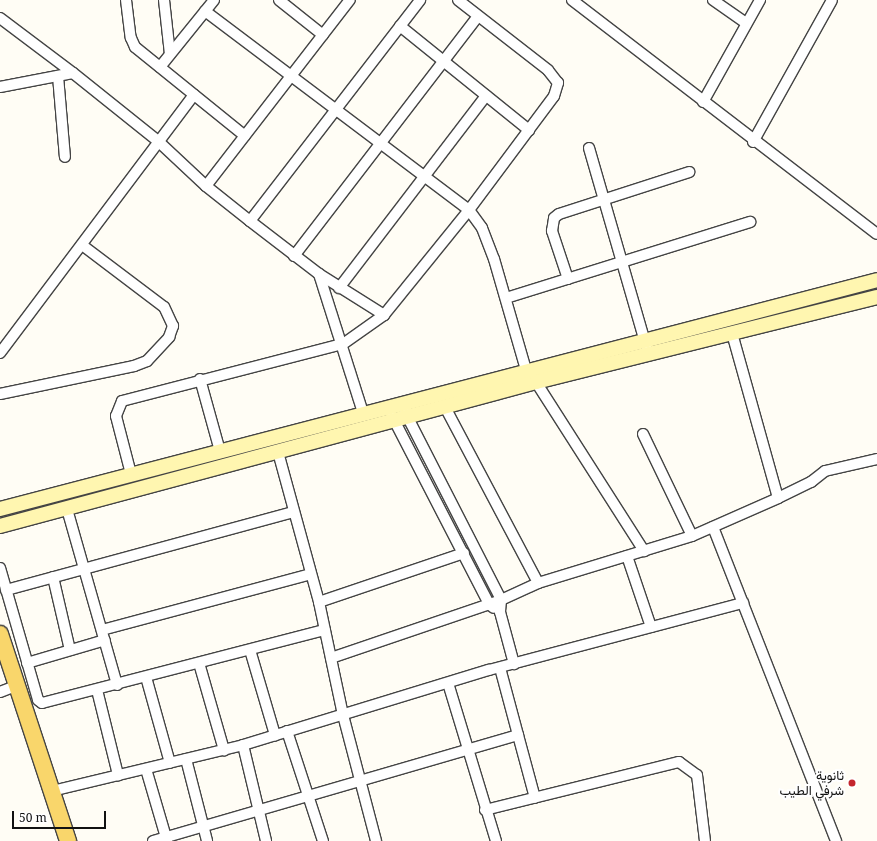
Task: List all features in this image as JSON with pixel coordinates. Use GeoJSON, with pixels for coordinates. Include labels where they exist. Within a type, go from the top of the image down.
{"type":"FeatureCollection","features":[{"type":"Feature","properties":{"kind":"main road"},"geometry":{"type":"LineString","coordinates":[[0,509],[644,339],[877,280]]}},
{"type":"Feature","properties":{"kind":"main road"},"geometry":{"type":"LineString","coordinates":[[0,526],[536,382],[877,298]]}},
{"type":"Feature","properties":{"kind":"main road"},"geometry":{"type":"LineString","coordinates":[[0,634],[68,841]]}},
{"type":"Feature","properties":{"kind":"street"},"geometry":{"type":"LineString","coordinates":[[126,0],[131,38],[135,47],[245,136]]}},
{"type":"Feature","properties":{"kind":"street"},"geometry":{"type":"LineString","coordinates":[[164,0],[170,54]]}},
{"type":"Feature","properties":{"kind":"street"},"geometry":{"type":"LineString","coordinates":[[279,0],[323,34]]}},
{"type":"Feature","properties":{"kind":"street"},"geometry":{"type":"LineString","coordinates":[[206,186],[350,0]]}},
{"type":"Feature","properties":{"kind":"street"},"geometry":{"type":"LineString","coordinates":[[250,221],[336,107],[420,0]]}},
{"type":"Feature","properties":{"kind":"street"},"geometry":{"type":"LineString","coordinates":[[131,474],[116,416],[116,409],[122,401],[200,379],[343,344],[384,315],[469,210],[554,96],[558,83],[548,70],[458,0]]}},
{"type":"Feature","properties":{"kind":"street"},"geometry":{"type":"LineString","coordinates":[[572,0],[753,142],[877,234]]}},
{"type":"Feature","properties":{"kind":"street"},"geometry":{"type":"LineString","coordinates":[[713,0],[746,23]]}},
{"type":"Feature","properties":{"kind":"street"},"geometry":{"type":"LineString","coordinates":[[703,102],[760,0]]}},
{"type":"Feature","properties":{"kind":"street"},"geometry":{"type":"LineString","coordinates":[[753,142],[832,0]]}},
{"type":"Feature","properties":{"kind":"street"},"geometry":{"type":"LineString","coordinates":[[160,67],[209,4],[292,75],[336,107],[422,176],[469,210],[482,228],[506,298],[526,370]]}},
{"type":"Feature","properties":{"kind":"street"},"geometry":{"type":"LineString","coordinates":[[294,256],[478,16]]}},
{"type":"Feature","properties":{"kind":"street"},"geometry":{"type":"LineString","coordinates":[[0,18],[73,73],[159,142],[206,186],[294,256],[339,288],[384,315]]}},
{"type":"Feature","properties":{"kind":"street"},"geometry":{"type":"LineString","coordinates":[[400,26],[529,130]]}},
{"type":"Feature","properties":{"kind":"street"},"geometry":{"type":"LineString","coordinates":[[0,87],[73,73]]}},
{"type":"Feature","properties":{"kind":"street"},"geometry":{"type":"LineString","coordinates":[[58,76],[65,157]]}},
{"type":"Feature","properties":{"kind":"street"},"geometry":{"type":"LineString","coordinates":[[0,353],[194,95]]}},
{"type":"Feature","properties":{"kind":"street"},"geometry":{"type":"LineString","coordinates":[[339,288],[422,176],[486,96]]}},
{"type":"Feature","properties":{"kind":"street"},"geometry":{"type":"LineString","coordinates":[[589,148],[648,354]]}},
{"type":"Feature","properties":{"kind":"street"},"geometry":{"type":"LineString","coordinates":[[568,279],[552,231],[554,218],[569,209],[690,172]]}},
{"type":"Feature","properties":{"kind":"street"},"geometry":{"type":"LineString","coordinates":[[506,298],[750,222]]}},
{"type":"Feature","properties":{"kind":"street"},"geometry":{"type":"LineString","coordinates":[[0,394],[134,366],[147,360],[168,337],[173,326],[164,307],[82,245]]}},
{"type":"Feature","properties":{"kind":"street"},"geometry":{"type":"LineString","coordinates":[[319,274],[343,344],[363,413]]}},
{"type":"Feature","properties":{"kind":"street"},"geometry":{"type":"LineString","coordinates":[[732,333],[778,498]]}},
{"type":"Feature","properties":{"kind":"street"},"geometry":{"type":"LineString","coordinates":[[200,379],[220,451]]}},
{"type":"Feature","properties":{"kind":"street"},"geometry":{"type":"LineString","coordinates":[[536,382],[644,551]]}},
{"type":"Feature","properties":{"kind":"street"},"geometry":{"type":"LineString","coordinates":[[395,405],[489,604],[500,612]]}},
{"type":"Feature","properties":{"kind":"street"},"geometry":{"type":"LineString","coordinates":[[445,407],[538,584]]}},
{"type":"Feature","properties":{"kind":"street"},"geometry":{"type":"LineString","coordinates":[[401,419],[501,600],[500,612],[514,664]]}},
{"type":"Feature","properties":{"kind":"street"},"geometry":{"type":"LineString","coordinates":[[643,434],[692,536]]}},
{"type":"Feature","properties":{"kind":"street"},"geometry":{"type":"LineString","coordinates":[[278,452],[319,602],[343,715],[359,781],[376,841]]}},
{"type":"Feature","properties":{"kind":"street"},"geometry":{"type":"LineString","coordinates":[[331,658],[501,600],[538,584],[692,536],[811,482],[825,471],[877,459]]}},
{"type":"Feature","properties":{"kind":"street"},"geometry":{"type":"LineString","coordinates":[[67,509],[117,685]]}},
{"type":"Feature","properties":{"kind":"street"},"geometry":{"type":"LineString","coordinates":[[6,590],[294,512]]}},
{"type":"Feature","properties":{"kind":"street"},"geometry":{"type":"LineString","coordinates":[[713,527],[836,841]]}},
{"type":"Feature","properties":{"kind":"street"},"geometry":{"type":"LineString","coordinates":[[319,602],[464,553]]}},
{"type":"Feature","properties":{"kind":"street"},"geometry":{"type":"LineString","coordinates":[[627,556],[651,627]]}},
{"type":"Feature","properties":{"kind":"street"},"geometry":{"type":"LineString","coordinates":[[0,568],[38,700],[42,703],[117,685],[325,630]]}},
{"type":"Feature","properties":{"kind":"street"},"geometry":{"type":"LineString","coordinates":[[102,630],[311,574]]}},
{"type":"Feature","properties":{"kind":"street"},"geometry":{"type":"LineString","coordinates":[[53,577],[70,650]]}},
{"type":"Feature","properties":{"kind":"street"},"geometry":{"type":"LineString","coordinates":[[52,791],[243,745],[514,664],[743,603]]}},
{"type":"Feature","properties":{"kind":"street"},"geometry":{"type":"LineString","coordinates":[[27,663],[105,640]]}},
{"type":"Feature","properties":{"kind":"street"},"geometry":{"type":"LineString","coordinates":[[250,650],[275,735]]}},
{"type":"Feature","properties":{"kind":"street"},"geometry":{"type":"LineString","coordinates":[[199,663],[224,750]]}},
{"type":"Feature","properties":{"kind":"street"},"geometry":{"type":"LineString","coordinates":[[500,668],[535,798]]}},
{"type":"Feature","properties":{"kind":"street"},"geometry":{"type":"LineString","coordinates":[[146,677],[170,763]]}},
{"type":"Feature","properties":{"kind":"street"},"geometry":{"type":"LineString","coordinates":[[448,683],[466,749],[496,841]]}},
{"type":"Feature","properties":{"kind":"street"},"geometry":{"type":"LineString","coordinates":[[0,692],[16,686]]}},
{"type":"Feature","properties":{"kind":"street"},"geometry":{"type":"LineString","coordinates":[[97,690],[118,775]]}},
{"type":"Feature","properties":{"kind":"street"},"geometry":{"type":"LineString","coordinates":[[287,732],[323,841]]}},
{"type":"Feature","properties":{"kind":"street"},"geometry":{"type":"LineString","coordinates":[[153,841],[167,839],[203,826],[518,735]]}},
{"type":"Feature","properties":{"kind":"street"},"geometry":{"type":"LineString","coordinates":[[243,745],[266,841]]}},
{"type":"Feature","properties":{"kind":"street"},"geometry":{"type":"LineString","coordinates":[[186,759],[207,841]]}},
{"type":"Feature","properties":{"kind":"street"},"geometry":{"type":"LineString","coordinates":[[485,810],[679,762],[697,775],[705,841]]}},
{"type":"Feature","properties":{"kind":"street"},"geometry":{"type":"LineString","coordinates":[[146,769],[167,839]]}},
{"type":"Feature","properties":{"kind":"place","name":"ثانوية شرفي الطيب"},"geometry":{"type":"Point","coordinates":[852,783]}}]}
